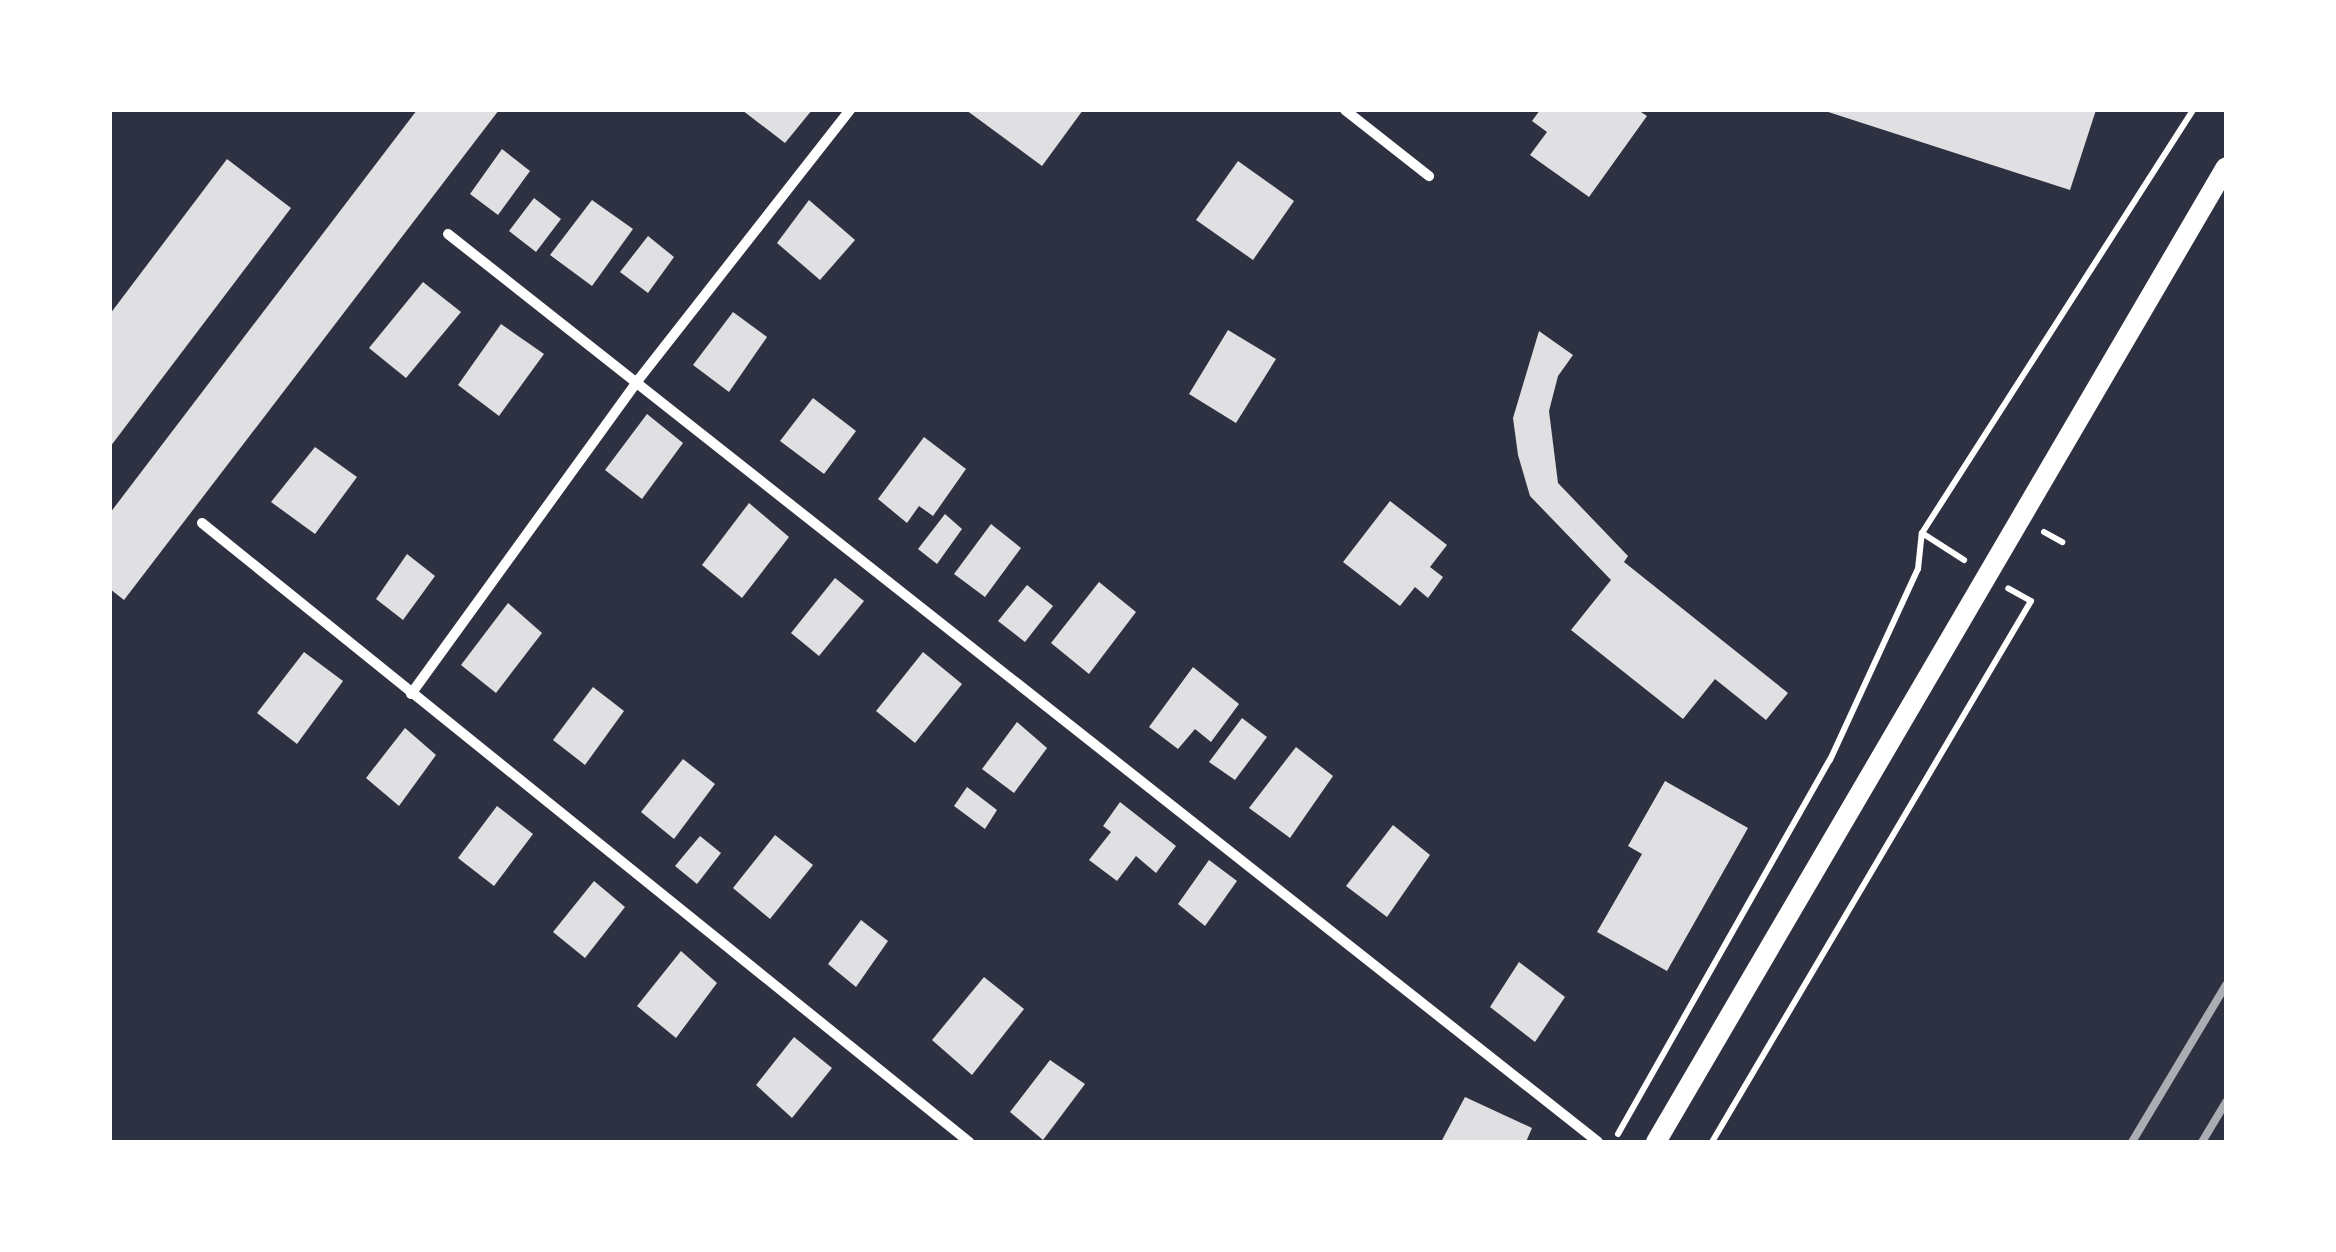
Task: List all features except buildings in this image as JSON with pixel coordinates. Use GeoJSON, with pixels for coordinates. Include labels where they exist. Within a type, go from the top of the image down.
{"type":"FeatureCollection","features":[{"type":"Feature","properties":{"kind":"main road"},"geometry":{"type":"LineString","coordinates":[[1656,1142],[2226,167]]}},
{"type":"Feature","properties":{"kind":"street"},"geometry":{"type":"LineString","coordinates":[[411,694],[639,379],[850,110]]}},
{"type":"Feature","properties":{"kind":"street"},"geometry":{"type":"LineString","coordinates":[[1344,110],[1428,176]]}},
{"type":"Feature","properties":{"kind":"street"},"geometry":{"type":"LineString","coordinates":[[448,234],[639,379],[1598,1142]]}},
{"type":"Feature","properties":{"kind":"street"},"geometry":{"type":"LineString","coordinates":[[202,523],[969,1142]]}},
{"type":"Feature","properties":{"kind":"path"},"geometry":{"type":"LineString","coordinates":[[1614,1142],[1838,743],[1918,569],[1922,532],[2194,110]]}},
{"type":"Feature","properties":{"kind":"path"},"geometry":{"type":"LineString","coordinates":[[1712,1142],[2030,602]]}},
{"type":"Feature","properties":{"kind":"railway"},"geometry":{"type":"LineString","coordinates":[[2132,1142],[2226,985]]}},
{"type":"Feature","properties":{"kind":"railway"},"geometry":{"type":"LineString","coordinates":[[2202,1142],[2226,1102]]}}]}
